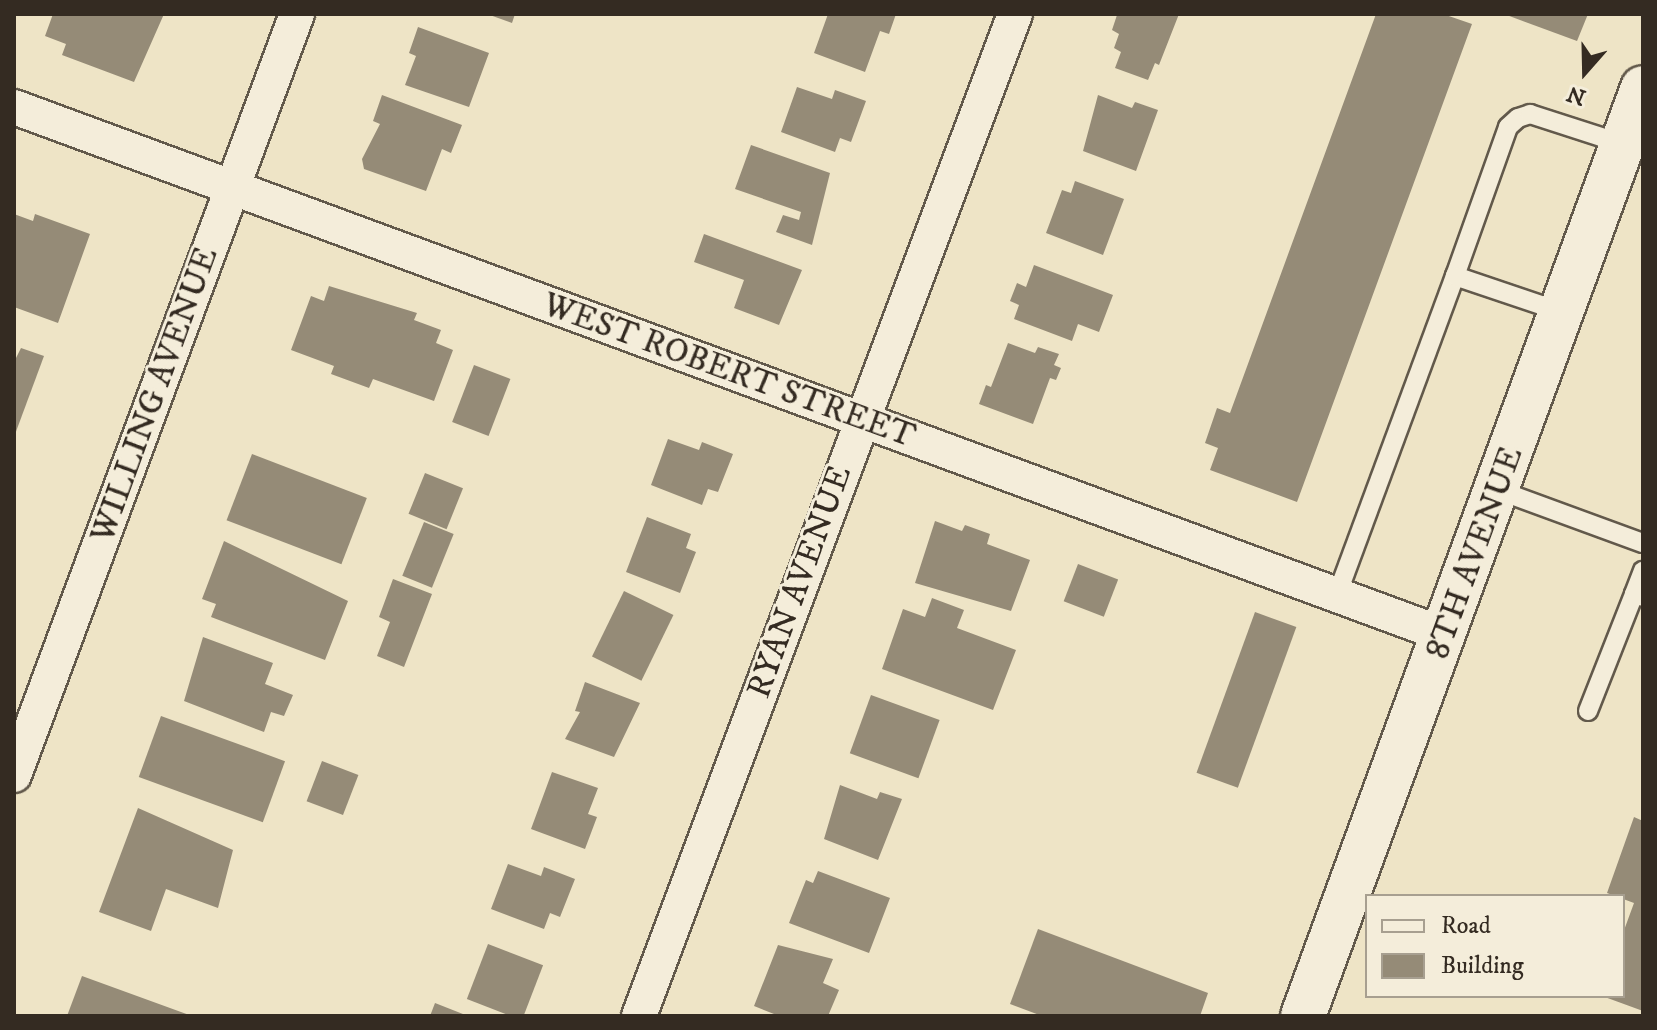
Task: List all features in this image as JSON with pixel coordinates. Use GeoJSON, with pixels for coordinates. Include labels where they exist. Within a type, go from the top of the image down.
{"type":"FeatureCollection","features":[{"type":"Feature","properties":{"kind":"main road","name":"8TH AVENUE"},"geometry":{"type":"LineString","coordinates":[[1303,1016],[1643,88]]}},
{"type":"Feature","properties":{"kind":"street","name":"WILLING AVENUE"},"geometry":{"type":"LineString","coordinates":[[14,775],[297,14]]}},
{"type":"Feature","properties":{"kind":"street","name":"RYAN AVENUE"},"geometry":{"type":"LineString","coordinates":[[639,1016],[860,420],[1015,14]]}},
{"type":"Feature","properties":{"kind":"street","name":"WEST ROBERT STREET"},"geometry":{"type":"LineString","coordinates":[[14,107],[1445,635]]}},
{"type":"Feature","properties":{"kind":"lane"},"geometry":{"type":"LineString","coordinates":[[1337,595],[1508,127],[1518,118],[1530,114],[1623,144]]}},
{"type":"Feature","properties":{"kind":"lane"},"geometry":{"type":"LineString","coordinates":[[1455,276],[1562,312]]}},
{"type":"Feature","properties":{"kind":"lane"},"geometry":{"type":"LineString","coordinates":[[1498,490],[1643,543]]}},
{"type":"Feature","properties":{"kind":"lane"},"geometry":{"type":"LineString","coordinates":[[1588,711],[1638,595],[1643,571]]}},
{"type":"Feature","properties":{"kind":"building"},"geometry":{"type":"Polygon","coordinates":[[[53,14],[164,14],[134,82],[62,55],[66,44],[45,36],[53,14]]]}},
{"type":"Feature","properties":{"kind":"building"},"geometry":{"type":"Polygon","coordinates":[[[487,14],[515,14],[512,23],[487,14]]]}},
{"type":"Feature","properties":{"kind":"building"},"geometry":{"type":"Polygon","coordinates":[[[828,14],[896,14],[889,34],[880,31],[865,72],[814,53],[828,14]]]}},
{"type":"Feature","properties":{"kind":"building"},"geometry":{"type":"Polygon","coordinates":[[[1179,14],[1159,65],[1155,63],[1148,80],[1115,68],[1121,52],[1114,48],[1119,34],[1112,30],[1117,15],[1179,14]]]}},
{"type":"Feature","properties":{"kind":"building"},"geometry":{"type":"Polygon","coordinates":[[[1376,14],[1443,14],[1472,24],[1297,502],[1210,470],[1218,448],[1205,443],[1217,408],[1230,413],[1376,14]]]}},
{"type":"Feature","properties":{"kind":"building"},"geometry":{"type":"Polygon","coordinates":[[[1504,14],[1588,14],[1577,41],[1504,14]]]}},
{"type":"Feature","properties":{"kind":"building"},"geometry":{"type":"Polygon","coordinates":[[[418,27],[489,53],[469,107],[405,85],[416,56],[409,53],[418,27]]]}},
{"type":"Feature","properties":{"kind":"building"},"geometry":{"type":"Polygon","coordinates":[[[797,87],[832,99],[835,90],[866,101],[851,142],[840,138],[835,152],[781,132],[797,87]]]}},
{"type":"Feature","properties":{"kind":"building"},"geometry":{"type":"Polygon","coordinates":[[[382,95],[462,125],[451,153],[442,149],[426,191],[364,169],[362,159],[380,124],[373,121],[382,95]]]}},
{"type":"Feature","properties":{"kind":"building"},"geometry":{"type":"Polygon","coordinates":[[[1098,95],[1132,108],[1135,102],[1158,110],[1136,171],[1083,151],[1098,95]]]}},
{"type":"Feature","properties":{"kind":"building"},"geometry":{"type":"Polygon","coordinates":[[[751,145],[830,173],[812,245],[776,232],[783,215],[799,220],[801,212],[735,189],[751,145]]]}},
{"type":"Feature","properties":{"kind":"building"},"geometry":{"type":"Polygon","coordinates":[[[1075,181],[1124,199],[1103,255],[1046,233],[1062,190],[1071,193],[1075,181]]]}},
{"type":"Feature","properties":{"kind":"building"},"geometry":{"type":"Polygon","coordinates":[[[14,214],[33,221],[35,214],[90,234],[58,323],[14,307],[14,214]]]}},
{"type":"Feature","properties":{"kind":"building"},"geometry":{"type":"Polygon","coordinates":[[[704,234],[802,270],[779,325],[734,308],[744,280],[694,262],[704,234]]]}},
{"type":"Feature","properties":{"kind":"building"},"geometry":{"type":"Polygon","coordinates":[[[1034,265],[1113,295],[1099,332],[1078,324],[1072,341],[1014,319],[1019,305],[1010,301],[1017,283],[1026,287],[1034,265]]]}},
{"type":"Feature","properties":{"kind":"building"},"geometry":{"type":"Polygon","coordinates":[[[329,286],[417,313],[414,320],[441,330],[436,343],[453,350],[434,401],[373,379],[369,388],[331,374],[334,366],[291,350],[311,296],[324,301],[329,286]]]}},
{"type":"Feature","properties":{"kind":"building"},"geometry":{"type":"Polygon","coordinates":[[[1008,343],[1035,353],[1038,347],[1059,354],[1054,365],[1061,368],[1056,380],[1050,378],[1033,424],[979,404],[986,385],[991,387],[1008,343]]]}},
{"type":"Feature","properties":{"kind":"building"},"geometry":{"type":"Polygon","coordinates":[[[21,348],[44,356],[14,437],[14,362],[21,348]]]}},
{"type":"Feature","properties":{"kind":"building"},"geometry":{"type":"Polygon","coordinates":[[[474,365],[510,379],[489,436],[452,422],[474,365]]]}},
{"type":"Feature","properties":{"kind":"building"},"geometry":{"type":"Polygon","coordinates":[[[668,439],[699,450],[702,442],[733,454],[718,492],[708,489],[702,505],[651,485],[668,439]]]}},
{"type":"Feature","properties":{"kind":"building"},"geometry":{"type":"Polygon","coordinates":[[[252,454],[367,498],[341,564],[227,520],[252,454]]]}},
{"type":"Feature","properties":{"kind":"building"},"geometry":{"type":"Polygon","coordinates":[[[425,473],[463,488],[447,529],[409,514],[425,473]]]}},
{"type":"Feature","properties":{"kind":"building"},"geometry":{"type":"Polygon","coordinates":[[[647,517],[691,534],[686,548],[696,552],[680,593],[626,572],[647,517]]]}},
{"type":"Feature","properties":{"kind":"building"},"geometry":{"type":"Polygon","coordinates":[[[935,521],[962,531],[965,525],[990,534],[987,544],[1030,560],[1011,611],[915,583],[935,521]]]}},
{"type":"Feature","properties":{"kind":"building"},"geometry":{"type":"Polygon","coordinates":[[[424,522],[454,534],[432,588],[402,576],[424,522]]]}},
{"type":"Feature","properties":{"kind":"building"},"geometry":{"type":"Polygon","coordinates":[[[224,541],[348,601],[325,660],[211,617],[216,604],[202,599],[224,541]]]}},
{"type":"Feature","properties":{"kind":"building"},"geometry":{"type":"Polygon","coordinates":[[[1078,564],[1118,579],[1104,617],[1064,601],[1078,564]]]}},
{"type":"Feature","properties":{"kind":"building"},"geometry":{"type":"Polygon","coordinates":[[[393,579],[432,594],[404,667],[377,656],[390,622],[379,617],[393,579]]]}},
{"type":"Feature","properties":{"kind":"building"},"geometry":{"type":"Polygon","coordinates":[[[624,591],[673,615],[641,681],[592,657],[624,591]]]}},
{"type":"Feature","properties":{"kind":"building"},"geometry":{"type":"Polygon","coordinates":[[[932,598],[964,610],[957,628],[1016,650],[993,710],[882,669],[903,609],[925,617],[932,598]]]}},
{"type":"Feature","properties":{"kind":"building"},"geometry":{"type":"Polygon","coordinates":[[[1255,612],[1296,627],[1238,788],[1197,773],[1255,612]]]}},
{"type":"Feature","properties":{"kind":"building"},"geometry":{"type":"Polygon","coordinates":[[[203,637],[273,663],[265,684],[293,695],[284,716],[271,712],[264,732],[184,701],[203,637]]]}},
{"type":"Feature","properties":{"kind":"building"},"geometry":{"type":"Polygon","coordinates":[[[585,682],[640,703],[614,757],[565,739],[580,712],[575,711],[585,682]]]}},
{"type":"Feature","properties":{"kind":"building"},"geometry":{"type":"Polygon","coordinates":[[[871,695],[940,720],[918,778],[850,753],[871,695]]]}},
{"type":"Feature","properties":{"kind":"building"},"geometry":{"type":"Polygon","coordinates":[[[161,716],[285,761],[263,822],[139,777],[161,716]]]}},
{"type":"Feature","properties":{"kind":"building"},"geometry":{"type":"Polygon","coordinates":[[[322,761],[358,775],[343,815],[307,801],[322,761]]]}},
{"type":"Feature","properties":{"kind":"building"},"geometry":{"type":"Polygon","coordinates":[[[552,772],[598,788],[588,814],[597,817],[585,849],[531,829],[552,772]]]}},
{"type":"Feature","properties":{"kind":"building"},"geometry":{"type":"Polygon","coordinates":[[[840,785],[877,799],[880,792],[902,799],[878,860],[824,839],[840,785]]]}},
{"type":"Feature","properties":{"kind":"building"},"geometry":{"type":"Polygon","coordinates":[[[138,808],[233,850],[218,908],[166,889],[151,931],[99,912],[138,808]]]}},
{"type":"Feature","properties":{"kind":"building"},"geometry":{"type":"Polygon","coordinates":[[[1634,817],[1643,821],[1643,1011],[1607,998],[1625,998],[1625,928],[1634,903],[1625,900],[1625,894],[1607,893],[1634,817]]]}},
{"type":"Feature","properties":{"kind":"building"},"geometry":{"type":"Polygon","coordinates":[[[508,864],[541,876],[544,867],[575,879],[560,917],[550,913],[544,929],[491,909],[508,864]]]}},
{"type":"Feature","properties":{"kind":"building"},"geometry":{"type":"Polygon","coordinates":[[[818,871],[890,898],[869,953],[789,923],[806,880],[813,883],[818,871]]]}},
{"type":"Feature","properties":{"kind":"building"},"geometry":{"type":"Polygon","coordinates":[[[1038,929],[1208,993],[1200,1016],[1042,1016],[1010,1004],[1038,929]]]}},
{"type":"Feature","properties":{"kind":"building"},"geometry":{"type":"Polygon","coordinates":[[[488,944],[543,965],[524,1016],[511,1016],[467,999],[488,944]]]}},
{"type":"Feature","properties":{"kind":"building"},"geometry":{"type":"Polygon","coordinates":[[[778,945],[833,959],[823,983],[839,990],[828,1016],[779,1016],[754,1006],[778,945]]]}},
{"type":"Feature","properties":{"kind":"building"},"geometry":{"type":"Polygon","coordinates":[[[82,976],[192,1016],[67,1016],[82,976]]]}},
{"type":"Feature","properties":{"kind":"building"},"geometry":{"type":"Polygon","coordinates":[[[435,1003],[468,1016],[430,1016],[435,1003]]]}}]}
